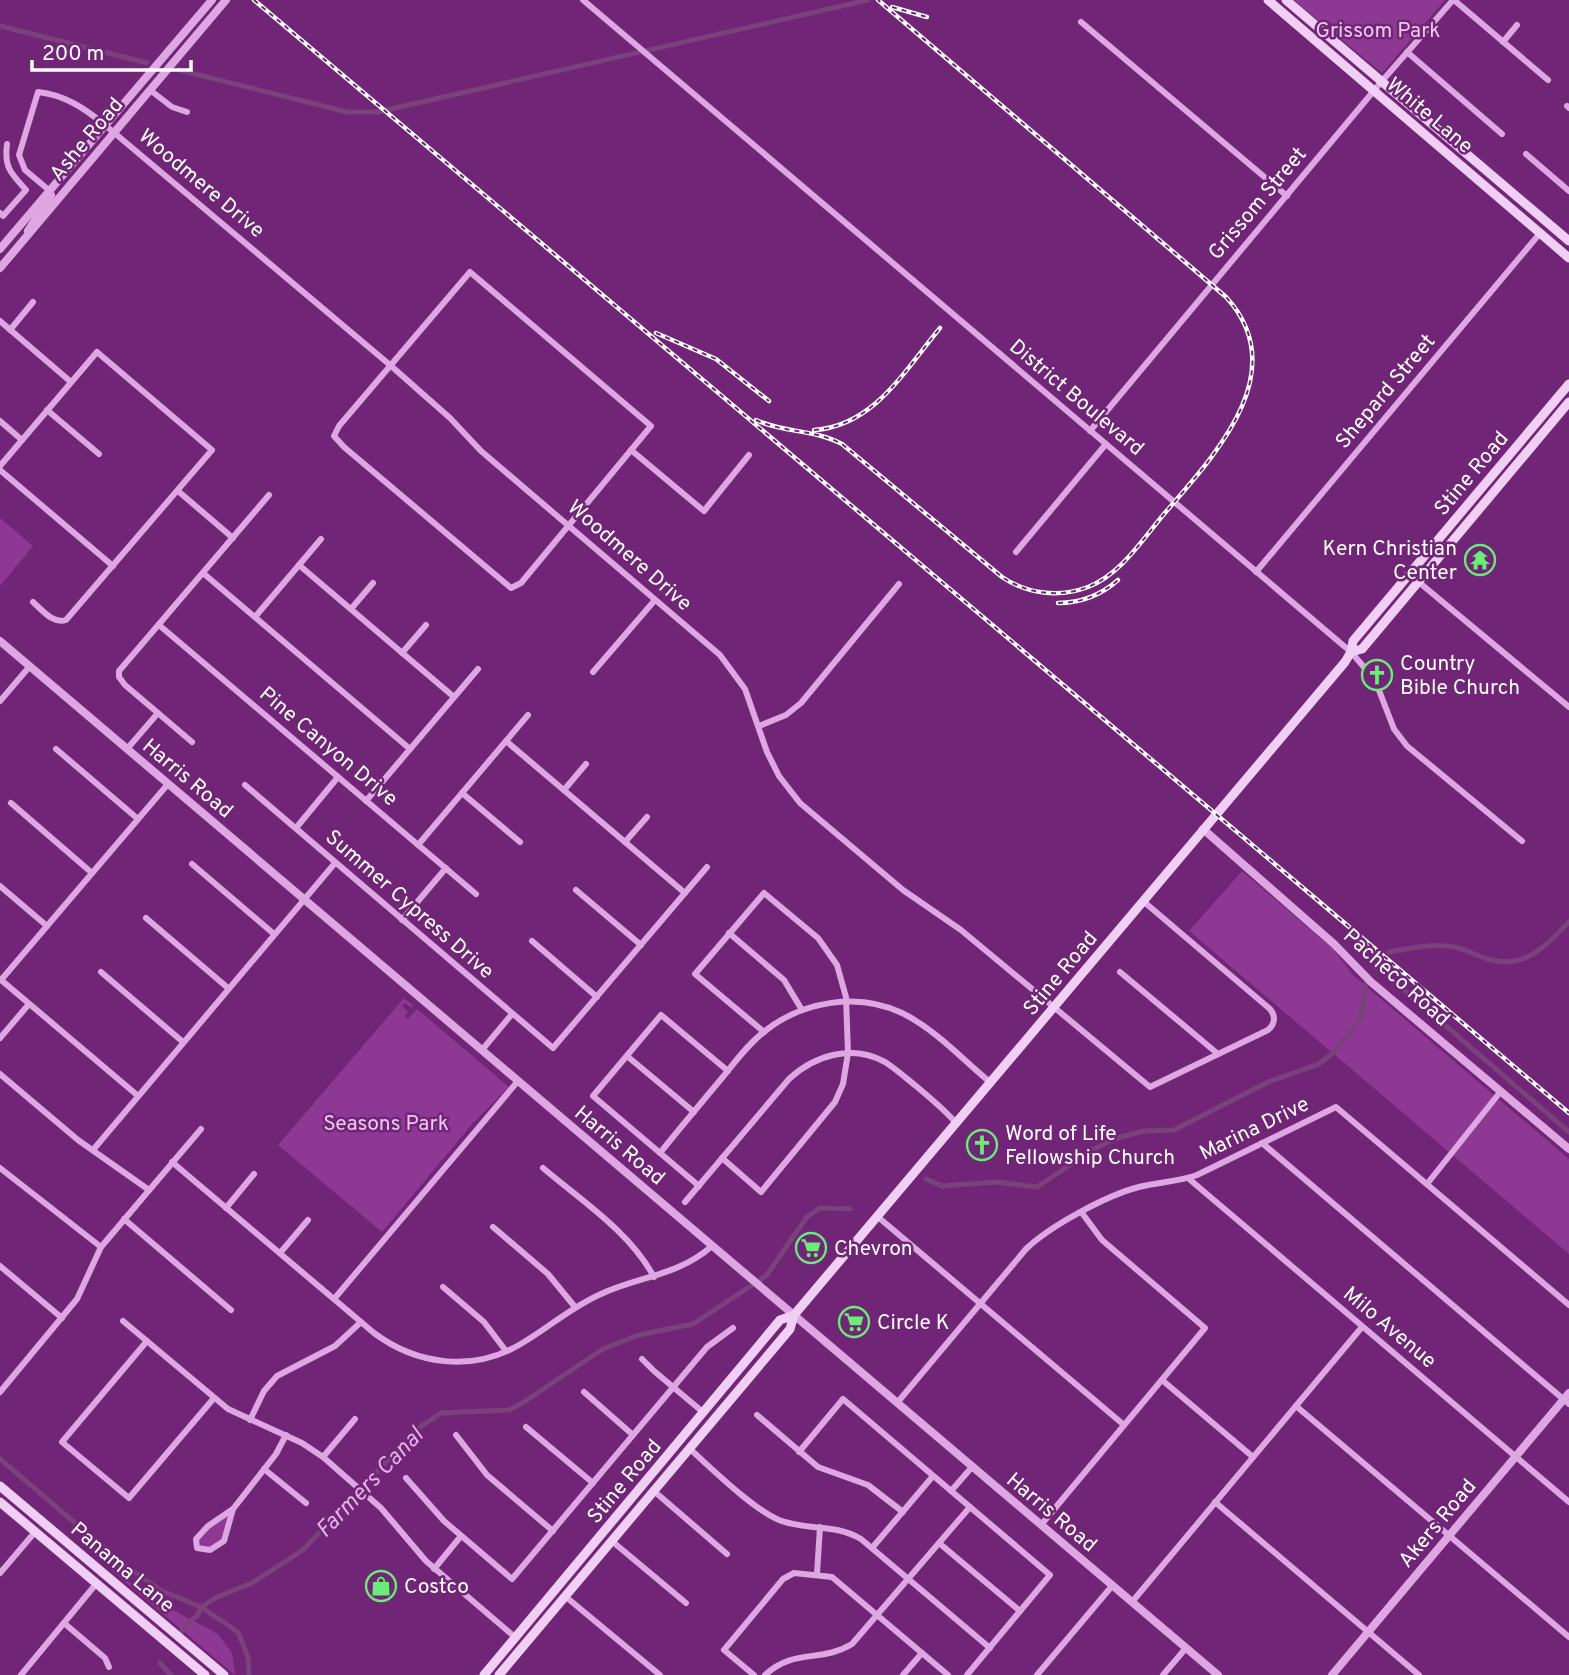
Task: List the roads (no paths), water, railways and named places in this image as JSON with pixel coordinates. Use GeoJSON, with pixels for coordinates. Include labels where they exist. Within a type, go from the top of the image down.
{"type":"FeatureCollection","features":[{"type":"Feature","properties":{"kind":"main road","name":"White Lane"},"geometry":{"type":"LineString","coordinates":[[1268,0],[1569,258]]}},
{"type":"Feature","properties":{"kind":"main road","name":"White Lane"},"geometry":{"type":"LineString","coordinates":[[1284,0],[1569,242]]}},
{"type":"Feature","properties":{"kind":"main road"},"geometry":{"type":"LineString","coordinates":[[1541,232],[1549,232],[1569,242]]}},
{"type":"Feature","properties":{"kind":"main road"},"geometry":{"type":"LineString","coordinates":[[1556,417],[1556,407],[1569,386]]}},
{"type":"Feature","properties":{"kind":"main road","name":"Stine Road"},"geometry":{"type":"LineString","coordinates":[[498,1675],[613,1542],[790,1329],[794,1315],[1203,830],[1351,652],[1353,641],[1569,386]]}},
{"type":"Feature","properties":{"kind":"main road","name":"Stine Road"},"geometry":{"type":"LineString","coordinates":[[1351,652],[1362,649],[1569,402]]}},
{"type":"Feature","properties":{"kind":"main road"},"geometry":{"type":"LineString","coordinates":[[1495,489],[1494,482],[1518,445]]}},
{"type":"Feature","properties":{"kind":"main road"},"geometry":{"type":"LineString","coordinates":[[1467,522],[1465,516],[1483,494],[1486,483]]}},
{"type":"Feature","properties":{"kind":"main road","name":"Stine Road"},"geometry":{"type":"LineString","coordinates":[[484,1675],[780,1320],[794,1315]]}},
{"type":"Feature","properties":{"kind":"main road"},"geometry":{"type":"LineString","coordinates":[[690,1449],[691,1438],[720,1394]]}},
{"type":"Feature","properties":{"kind":"main road","name":"Panama Lane"},"geometry":{"type":"LineString","coordinates":[[0,1486],[224,1675]]}},
{"type":"Feature","properties":{"kind":"main road","name":"Panama Lane"},"geometry":{"type":"LineString","coordinates":[[0,1502],[205,1675]]}},
{"type":"Feature","properties":{"kind":"main road"},"geometry":{"type":"LineString","coordinates":[[35,1532],[45,1532],[77,1551]]}},
{"type":"Feature","properties":{"kind":"main road"},"geometry":{"type":"LineString","coordinates":[[566,1597],[568,1584],[583,1558]]}},
{"type":"Feature","properties":{"kind":"main road"},"geometry":{"type":"LineString","coordinates":[[96,1584],[116,1592],[123,1590]]}},
{"type":"Feature","properties":{"kind":"main road"},"geometry":{"type":"LineString","coordinates":[[498,1675],[516,1646],[516,1638]]}},
{"type":"Feature","properties":{"kind":"street","name":"Ashe Road"},"geometry":{"type":"LineString","coordinates":[[1,249],[212,0]]}},
{"type":"Feature","properties":{"kind":"street","name":"Ashe Road"},"geometry":{"type":"LineString","coordinates":[[0,268],[226,0]]}},
{"type":"Feature","properties":{"kind":"street","name":"District Boulevard"},"geometry":{"type":"LineString","coordinates":[[583,0],[1351,652],[1375,680],[1394,729],[1407,746],[1521,841]]}},
{"type":"Feature","properties":{"kind":"street","name":"Grissom Street"},"geometry":{"type":"LineString","coordinates":[[1090,431],[1382,81],[1454,0]]}},
{"type":"Feature","properties":{"kind":"street"},"geometry":{"type":"LineString","coordinates":[[1454,0],[1548,80]]}},
{"type":"Feature","properties":{"kind":"street"},"geometry":{"type":"LineString","coordinates":[[1081,22],[1287,196]]}},
{"type":"Feature","properties":{"kind":"street"},"geometry":{"type":"LineString","coordinates":[[1503,41],[1517,25]]}},
{"type":"Feature","properties":{"kind":"street"},"geometry":{"type":"LineString","coordinates":[[1407,52],[1502,134]]}},
{"type":"Feature","properties":{"kind":"street"},"geometry":{"type":"LineString","coordinates":[[150,90],[172,107],[187,112]]}},
{"type":"Feature","properties":{"kind":"street","name":"Woodmere Drive"},"geometry":{"type":"LineString","coordinates":[[20,147],[38,92],[57,94],[85,109],[390,365],[450,418],[481,451],[730,666],[745,689],[779,776],[800,803],[904,890],[961,930],[1150,1087],[1217,1054]]}},
{"type":"Feature","properties":{"kind":"street"},"geometry":{"type":"LineString","coordinates":[[0,213],[3,216],[26,190],[8,169],[3,143],[20,147],[21,163],[50,191],[48,201],[31,224],[26,237]]}},
{"type":"Feature","properties":{"kind":"street"},"geometry":{"type":"LineString","coordinates":[[1526,154],[1569,191]]}},
{"type":"Feature","properties":{"kind":"street","name":"Shepard Street"},"geometry":{"type":"LineString","coordinates":[[1256,572],[1541,232]]}},
{"type":"Feature","properties":{"kind":"street"},"geometry":{"type":"LineString","coordinates":[[470,272],[652,426],[521,583],[511,588],[334,436],[339,426],[390,365],[470,272]]}},
{"type":"Feature","properties":{"kind":"street"},"geometry":{"type":"LineString","coordinates":[[10,330],[33,302]]}},
{"type":"Feature","properties":{"kind":"street"},"geometry":{"type":"LineString","coordinates":[[0,321],[71,382]]}},
{"type":"Feature","properties":{"kind":"street"},"geometry":{"type":"LineString","coordinates":[[33,602],[54,620],[63,622],[70,617],[212,450],[97,352],[0,468],[113,566]]}},
{"type":"Feature","properties":{"kind":"street"},"geometry":{"type":"LineString","coordinates":[[47,410],[99,454]]}},
{"type":"Feature","properties":{"kind":"street"},"geometry":{"type":"LineString","coordinates":[[0,421],[22,440]]}},
{"type":"Feature","properties":{"kind":"street"},"geometry":{"type":"LineString","coordinates":[[1016,552],[1106,444]]}},
{"type":"Feature","properties":{"kind":"street"},"geometry":{"type":"LineString","coordinates":[[631,450],[704,511],[749,455]]}},
{"type":"Feature","properties":{"kind":"street"},"geometry":{"type":"LineString","coordinates":[[178,491],[233,538]]}},
{"type":"Feature","properties":{"kind":"street"},"geometry":{"type":"LineString","coordinates":[[192,742],[125,685],[119,677],[119,671],[269,495]]}},
{"type":"Feature","properties":{"kind":"street"},"geometry":{"type":"LineString","coordinates":[[255,617],[321,539]]}},
{"type":"Feature","properties":{"kind":"street"},"geometry":{"type":"LineString","coordinates":[[299,565],[454,697]]}},
{"type":"Feature","properties":{"kind":"street"},"geometry":{"type":"LineString","coordinates":[[203,573],[410,749]]}},
{"type":"Feature","properties":{"kind":"street"},"geometry":{"type":"LineString","coordinates":[[1409,574],[1569,706]]}},
{"type":"Feature","properties":{"kind":"street"},"geometry":{"type":"LineString","coordinates":[[351,609],[373,583]]}},
{"type":"Feature","properties":{"kind":"street"},"geometry":{"type":"LineString","coordinates":[[759,726],[786,715],[801,703],[899,584]]}},
{"type":"Feature","properties":{"kind":"street"},"geometry":{"type":"LineString","coordinates":[[593,672],[655,600]]}},
{"type":"Feature","properties":{"kind":"street","name":"Pine Canyon Drive"},"geometry":{"type":"LineString","coordinates":[[159,625],[476,894]]}},
{"type":"Feature","properties":{"kind":"street"},"geometry":{"type":"LineString","coordinates":[[402,653],[426,625]]}},
{"type":"Feature","properties":{"kind":"street","name":"Harris Road"},"geometry":{"type":"LineString","coordinates":[[0,641],[1218,1675]]}},
{"type":"Feature","properties":{"kind":"street"},"geometry":{"type":"LineString","coordinates":[[0,701],[30,666]]}},
{"type":"Feature","properties":{"kind":"street"},"geometry":{"type":"LineString","coordinates":[[366,801],[478,669]]}},
{"type":"Feature","properties":{"kind":"street"},"geometry":{"type":"LineString","coordinates":[[127,749],[158,713]]}},
{"type":"Feature","properties":{"kind":"street"},"geometry":{"type":"LineString","coordinates":[[418,845],[528,715]]}},
{"type":"Feature","properties":{"kind":"street"},"geometry":{"type":"LineString","coordinates":[[506,741],[685,893]]}},
{"type":"Feature","properties":{"kind":"street"},"geometry":{"type":"LineString","coordinates":[[56,749],[138,819]]}},
{"type":"Feature","properties":{"kind":"street"},"geometry":{"type":"LineString","coordinates":[[564,790],[586,764]]}},
{"type":"Feature","properties":{"kind":"street"},"geometry":{"type":"LineString","coordinates":[[296,828],[338,777]]}},
{"type":"Feature","properties":{"kind":"street"},"geometry":{"type":"LineString","coordinates":[[137,1095],[1,979],[168,784]]}},
{"type":"Feature","properties":{"kind":"street","name":"Summer Cypress Drive"},"geometry":{"type":"LineString","coordinates":[[244,785],[553,1048],[597,997]]}},
{"type":"Feature","properties":{"kind":"street"},"geometry":{"type":"LineString","coordinates":[[462,793],[520,842]]}},
{"type":"Feature","properties":{"kind":"street"},"geometry":{"type":"LineString","coordinates":[[11,803],[93,873]]}},
{"type":"Feature","properties":{"kind":"street"},"geometry":{"type":"LineString","coordinates":[[625,842],[647,817]]}},
{"type":"Feature","properties":{"kind":"street","name":"Pacheco Road"},"geometry":{"type":"LineString","coordinates":[[1203,830],[1334,944],[1371,982],[1569,1149]]}},
{"type":"Feature","properties":{"kind":"street"},"geometry":{"type":"LineString","coordinates":[[93,1150],[335,863]]}},
{"type":"Feature","properties":{"kind":"street"},"geometry":{"type":"LineString","coordinates":[[192,864],[274,934]]}},
{"type":"Feature","properties":{"kind":"street"},"geometry":{"type":"LineString","coordinates":[[532,942],[597,997],[707,867]]}},
{"type":"Feature","properties":{"kind":"street"},"geometry":{"type":"LineString","coordinates":[[402,920],[446,868]]}},
{"type":"Feature","properties":{"kind":"street"},"geometry":{"type":"LineString","coordinates":[[0,886],[47,926]]}},
{"type":"Feature","properties":{"kind":"street"},"geometry":{"type":"LineString","coordinates":[[576,890],[641,945]]}},
{"type":"Feature","properties":{"kind":"street"},"geometry":{"type":"LineString","coordinates":[[722,1158],[761,1192],[835,1102],[843,1084],[848,1053],[842,975],[824,945],[764,892],[695,974],[764,1032]]}},
{"type":"Feature","properties":{"kind":"street"},"geometry":{"type":"LineString","coordinates":[[1120,972],[1217,1054],[1268,1030],[1275,1020],[1270,1009],[1143,901]]}},
{"type":"Feature","properties":{"kind":"street"},"geometry":{"type":"LineString","coordinates":[[146,918],[228,988]]}},
{"type":"Feature","properties":{"kind":"street"},"geometry":{"type":"LineString","coordinates":[[729,933],[784,980],[802,1010]]}},
{"type":"Feature","properties":{"kind":"street"},"geometry":{"type":"LineString","coordinates":[[101,972],[183,1042]]}},
{"type":"Feature","properties":{"kind":"street"},"geometry":{"type":"LineString","coordinates":[[660,1153],[764,1032],[802,1010],[822,1004],[846,1002],[878,1005],[914,1020],[991,1083]]}},
{"type":"Feature","properties":{"kind":"street"},"geometry":{"type":"LineString","coordinates":[[0,1038],[29,1004]]}},
{"type":"Feature","properties":{"kind":"street"},"geometry":{"type":"LineString","coordinates":[[482,1050],[512,1014]]}},
{"type":"Feature","properties":{"kind":"street"},"geometry":{"type":"LineString","coordinates":[[699,1186],[593,1096],[661,1015],[728,1071]]}},
{"type":"Feature","properties":{"kind":"street"},"geometry":{"type":"LineString","coordinates":[[685,1202],[798,1071],[817,1060],[848,1053],[868,1055],[893,1067],[956,1123]]}},
{"type":"Feature","properties":{"kind":"street"},"geometry":{"type":"LineString","coordinates":[[627,1056],[694,1112]]}},
{"type":"Feature","properties":{"kind":"street"},"geometry":{"type":"LineString","coordinates":[[0,1074],[71,1135],[149,1190]]}},
{"type":"Feature","properties":{"kind":"street"},"geometry":{"type":"LineString","coordinates":[[334,1299],[518,1081]]}},
{"type":"Feature","properties":{"kind":"street"},"geometry":{"type":"LineString","coordinates":[[1501,1091],[1427,1184],[1569,1305]]}},
{"type":"Feature","properties":{"kind":"street","name":"Marina Drive"},"geometry":{"type":"LineString","coordinates":[[897,1403],[1034,1242],[1129,1189],[1188,1178],[1336,1107],[1427,1184]]}},
{"type":"Feature","properties":{"kind":"street"},"geometry":{"type":"LineString","coordinates":[[0,1392],[77,1299],[101,1247],[201,1129]]}},
{"type":"Feature","properties":{"kind":"street"},"geometry":{"type":"LineString","coordinates":[[1262,1143],[1567,1399]]}},
{"type":"Feature","properties":{"kind":"street"},"geometry":{"type":"LineString","coordinates":[[173,1162],[361,1322],[394,1347],[432,1360],[470,1361],[506,1351],[602,1293],[692,1262],[712,1246]]}},
{"type":"Feature","properties":{"kind":"street"},"geometry":{"type":"LineString","coordinates":[[0,1168],[101,1247]]}},
{"type":"Feature","properties":{"kind":"street"},"geometry":{"type":"LineString","coordinates":[[543,1168],[624,1236],[642,1257],[654,1277]]}},
{"type":"Feature","properties":{"kind":"street"},"geometry":{"type":"LineString","coordinates":[[226,1208],[254,1174]]}},
{"type":"Feature","properties":{"kind":"street","name":"Milo Avenue"},"geometry":{"type":"LineString","coordinates":[[1188,1178],[1569,1502]]}},
{"type":"Feature","properties":{"kind":"street"},"geometry":{"type":"LineString","coordinates":[[1041,1525],[1205,1328],[1102,1240],[1082,1213]]}},
{"type":"Feature","properties":{"kind":"street"},"geometry":{"type":"LineString","coordinates":[[878,1217],[1124,1425]]}},
{"type":"Feature","properties":{"kind":"street"},"geometry":{"type":"LineString","coordinates":[[124,1219],[231,1310]]}},
{"type":"Feature","properties":{"kind":"street"},"geometry":{"type":"LineString","coordinates":[[280,1253],[308,1220]]}},
{"type":"Feature","properties":{"kind":"street"},"geometry":{"type":"LineString","coordinates":[[493,1227],[548,1274],[575,1307]]}},
{"type":"Feature","properties":{"kind":"street"},"geometry":{"type":"LineString","coordinates":[[1,1269],[62,1318]]}},
{"type":"Feature","properties":{"kind":"street"},"geometry":{"type":"LineString","coordinates":[[443,1287],[484,1322],[506,1351]]}},
{"type":"Feature","properties":{"kind":"street"},"geometry":{"type":"LineString","coordinates":[[123,1321],[214,1398],[250,1420],[286,1435],[323,1457],[368,1495],[434,1569],[516,1638]]}},
{"type":"Feature","properties":{"kind":"street"},"geometry":{"type":"LineString","coordinates":[[250,1420],[264,1391],[277,1376],[335,1346],[361,1322]]}},
{"type":"Feature","properties":{"kind":"street"},"geometry":{"type":"LineString","coordinates":[[1132,1602],[1362,1327]]}},
{"type":"Feature","properties":{"kind":"street"},"geometry":{"type":"LineString","coordinates":[[407,1478],[436,1512],[512,1579],[716,1339],[733,1328]]}},
{"type":"Feature","properties":{"kind":"street"},"geometry":{"type":"LineString","coordinates":[[147,1341],[62,1442],[129,1498],[214,1398]]}},
{"type":"Feature","properties":{"kind":"street"},"geometry":{"type":"LineString","coordinates":[[642,1359],[704,1413]]}},
{"type":"Feature","properties":{"kind":"street"},"geometry":{"type":"LineString","coordinates":[[1162,1380],[1253,1457]]}},
{"type":"Feature","properties":{"kind":"street"},"geometry":{"type":"LineString","coordinates":[[584,1392],[633,1435]]}},
{"type":"Feature","properties":{"kind":"street"},"geometry":{"type":"LineString","coordinates":[[799,1452],[843,1399],[1050,1575],[967,1675]]}},
{"type":"Feature","properties":{"kind":"street","name":"Akers Road"},"geometry":{"type":"LineString","coordinates":[[1332,1675],[1567,1399]]}},
{"type":"Feature","properties":{"kind":"street"},"geometry":{"type":"LineString","coordinates":[[1296,1406],[1569,1637]]}},
{"type":"Feature","properties":{"kind":"street"},"geometry":{"type":"LineString","coordinates":[[757,1415],[799,1452],[827,1471],[868,1485],[902,1512]]}},
{"type":"Feature","properties":{"kind":"street"},"geometry":{"type":"LineString","coordinates":[[323,1457],[355,1419]]}},
{"type":"Feature","properties":{"kind":"street"},"geometry":{"type":"LineString","coordinates":[[526,1427],[593,1483]]}},
{"type":"Feature","properties":{"kind":"street"},"geometry":{"type":"LineString","coordinates":[[233,1509],[224,1541],[210,1550],[197,1548],[196,1539],[204,1529],[233,1509],[276,1454],[286,1435]]}},
{"type":"Feature","properties":{"kind":"street"},"geometry":{"type":"LineString","coordinates":[[456,1435],[487,1475],[553,1531]]}},
{"type":"Feature","properties":{"kind":"street"},"geometry":{"type":"LineString","coordinates":[[690,1449],[770,1515],[786,1522],[852,1534],[989,1648]]}},
{"type":"Feature","properties":{"kind":"street"},"geometry":{"type":"LineString","coordinates":[[951,1491],[972,1466]]}},
{"type":"Feature","properties":{"kind":"street"},"geometry":{"type":"LineString","coordinates":[[264,1469],[306,1503]]}},
{"type":"Feature","properties":{"kind":"street"},"geometry":{"type":"LineString","coordinates":[[872,1548],[933,1476]]}},
{"type":"Feature","properties":{"kind":"street"},"geometry":{"type":"LineString","coordinates":[[654,1492],[727,1553]]}},
{"type":"Feature","properties":{"kind":"street"},"geometry":{"type":"LineString","coordinates":[[1215,1502],[1419,1675]]}},
{"type":"Feature","properties":{"kind":"street"},"geometry":{"type":"LineString","coordinates":[[765,1675],[779,1664],[795,1657],[831,1654],[860,1637],[970,1507]]}},
{"type":"Feature","properties":{"kind":"street"},"geometry":{"type":"LineString","coordinates":[[817,1574],[820,1527]]}},
{"type":"Feature","properties":{"kind":"street"},"geometry":{"type":"LineString","coordinates":[[0,1573],[35,1532]]}},
{"type":"Feature","properties":{"kind":"street"},"geometry":{"type":"LineString","coordinates":[[434,1569],[461,1536]]}},
{"type":"Feature","properties":{"kind":"street"},"geometry":{"type":"LineString","coordinates":[[613,1542],[686,1603]]}},
{"type":"Feature","properties":{"kind":"street"},"geometry":{"type":"LineString","coordinates":[[939,1543],[1020,1611]]}},
{"type":"Feature","properties":{"kind":"street"},"geometry":{"type":"LineString","coordinates":[[754,1675],[724,1650],[785,1577],[794,1573],[832,1577],[948,1675]]}},
{"type":"Feature","properties":{"kind":"street"},"geometry":{"type":"LineString","coordinates":[[21,1675],[96,1584]]}},
{"type":"Feature","properties":{"kind":"street"},"geometry":{"type":"LineString","coordinates":[[1037,1675],[1112,1586]]}},
{"type":"Feature","properties":{"kind":"street"},"geometry":{"type":"LineString","coordinates":[[566,1597],[660,1675]]}},
{"type":"Feature","properties":{"kind":"street"},"geometry":{"type":"LineString","coordinates":[[64,1623],[105,1658],[109,1667]]}},
{"type":"Feature","properties":{"kind":"street"},"geometry":{"type":"LineString","coordinates":[[1163,1675],[1186,1648]]}},
{"type":"Feature","properties":{"kind":"street"},"geometry":{"type":"LineString","coordinates":[[903,1675],[922,1653]]}},
{"type":"Feature","properties":{"kind":"waterway"},"geometry":{"type":"LineString","coordinates":[[179,70],[347,112],[378,112],[868,0]]}},
{"type":"Feature","properties":{"kind":"waterway"},"geometry":{"type":"LineString","coordinates":[[0,26],[147,63]]}},
{"type":"Feature","properties":{"kind":"waterway","name":"Farmers Canal"},"geometry":{"type":"LineString","coordinates":[[1389,952],[1422,946],[1446,946],[1463,949],[1491,960],[1514,961],[1544,947],[1569,922]]}},
{"type":"Feature","properties":{"kind":"waterway"},"geometry":{"type":"LineString","coordinates":[[1375,968],[1381,970],[1569,1132]]}},
{"type":"Feature","properties":{"kind":"waterway","name":"Farmers Canal"},"geometry":{"type":"LineString","coordinates":[[926,1179],[942,1186],[997,1182],[1037,1187],[1092,1150],[1114,1139],[1144,1131],[1174,1130],[1268,1082],[1319,1064],[1334,1052],[1361,1018],[1365,985]]}},
{"type":"Feature","properties":{"kind":"waterway","name":"Farmers Canal"},"geometry":{"type":"LineString","coordinates":[[182,1631],[198,1615],[201,1607],[217,1597],[252,1583],[303,1550],[417,1429],[441,1413],[509,1410],[603,1349],[639,1335],[693,1324],[766,1276],[807,1217],[820,1208],[850,1209]]}},
{"type":"Feature","properties":{"kind":"waterway"},"geometry":{"type":"LineString","coordinates":[[0,1459],[122,1563],[160,1590],[201,1607],[238,1632],[248,1657],[249,1675]]}},
{"type":"Feature","properties":{"kind":"waterway","name":"Farmers Canal"},"geometry":{"type":"LineString","coordinates":[[160,1663],[171,1675]]}},
{"type":"Feature","properties":{"kind":"railway"},"geometry":{"type":"LineString","coordinates":[[254,0],[1569,1113]]}},
{"type":"Feature","properties":{"kind":"railway"},"geometry":{"type":"LineString","coordinates":[[756,420],[842,444],[1002,577],[1033,591],[1055,593],[1088,587],[1121,565],[1204,467],[1239,412],[1250,384],[1252,355],[1245,326],[1226,297],[878,0]]}},
{"type":"Feature","properties":{"kind":"railway"},"geometry":{"type":"LineString","coordinates":[[892,7],[927,17]]}},
{"type":"Feature","properties":{"kind":"railway"},"geometry":{"type":"LineString","coordinates":[[814,430],[835,426],[871,407],[901,378],[940,328]]}},
{"type":"Feature","properties":{"kind":"railway"},"geometry":{"type":"LineString","coordinates":[[656,333],[716,359],[769,401]]}},
{"type":"Feature","properties":{"kind":"railway"},"geometry":{"type":"LineString","coordinates":[[1058,603],[1075,602],[1090,597],[1118,580]]}},
{"type":"Feature","properties":{"kind":"place","name":"Kern Christian Center"},"geometry":{"type":"Point","coordinates":[1480,560]}},
{"type":"Feature","properties":{"kind":"place","name":"Country Bible Church"},"geometry":{"type":"Point","coordinates":[1377,675]}},
{"type":"Feature","properties":{"kind":"place","name":"Word of Life Fellowship Church"},"geometry":{"type":"Point","coordinates":[982,1145]}},
{"type":"Feature","properties":{"kind":"place","name":"Chevron"},"geometry":{"type":"Point","coordinates":[811,1248]}},
{"type":"Feature","properties":{"kind":"place","name":"Circle K"},"geometry":{"type":"Point","coordinates":[854,1322]}},
{"type":"Feature","properties":{"kind":"place","name":"Costco"},"geometry":{"type":"Point","coordinates":[381,1586]}},
{"type":"Feature","properties":{"kind":"park label","name":"Grissom Park"},"geometry":{"type":"Point","coordinates":[1378,30]}},
{"type":"Feature","properties":{"kind":"park label","name":"Seasons Park"},"geometry":{"type":"Point","coordinates":[386,1123]}}]}
